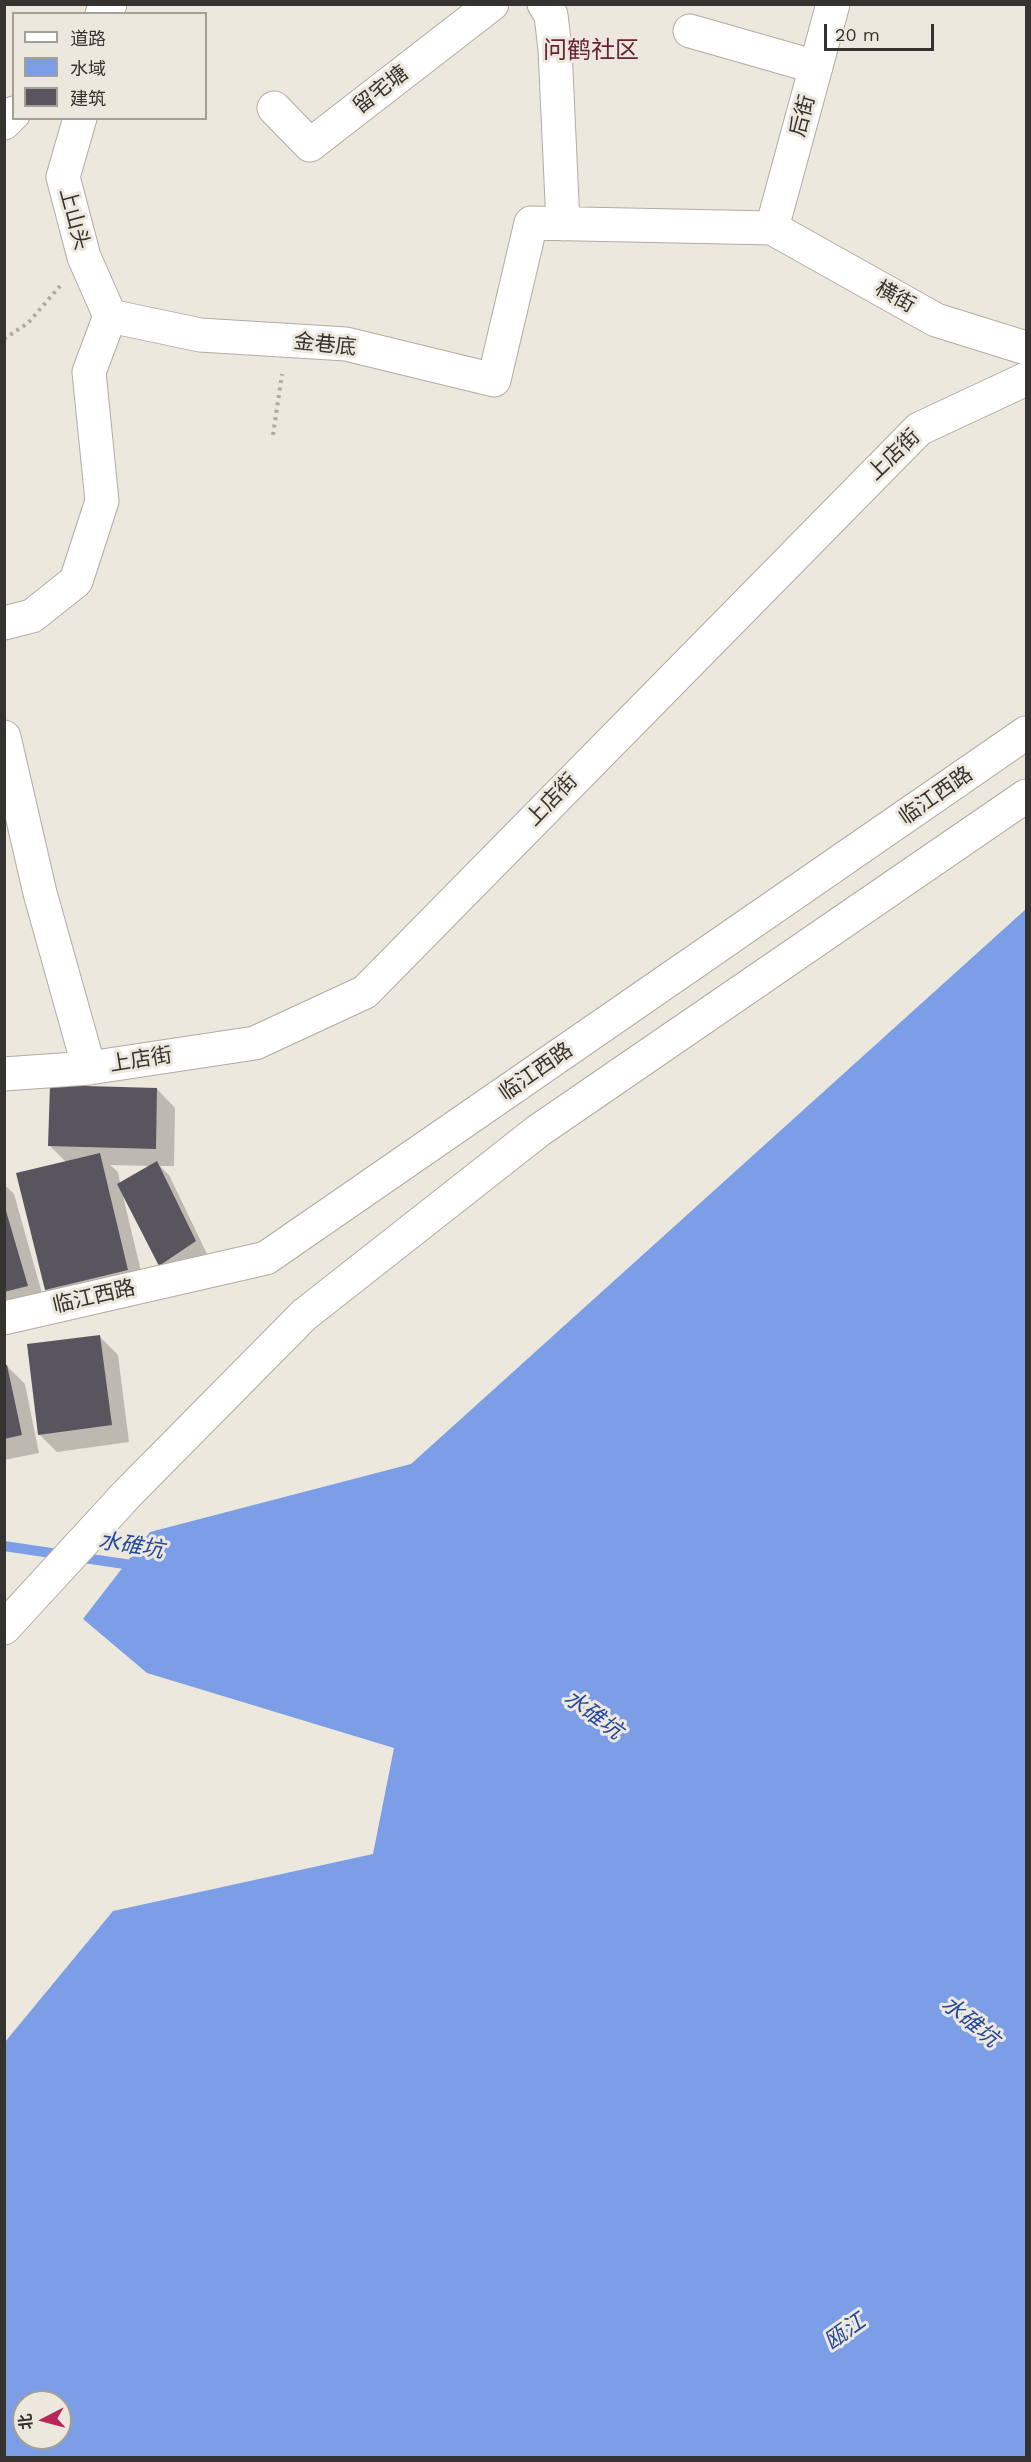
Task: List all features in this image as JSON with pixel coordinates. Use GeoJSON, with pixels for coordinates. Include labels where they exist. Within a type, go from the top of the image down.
{"type":"FeatureCollection","features":[{"type":"Feature","properties":{"kind":"street","name":"留宅塘"},"geometry":{"type":"LineString","coordinates":[[274,108],[310,145],[492,4]]}},
{"type":"Feature","properties":{"kind":"street"},"geometry":{"type":"LineString","coordinates":[[544,4],[551,15],[555,49],[563,224]]}},
{"type":"Feature","properties":{"kind":"street","name":"后街"},"geometry":{"type":"LineString","coordinates":[[772,228],[833,4]]}},
{"type":"Feature","properties":{"kind":"street"},"geometry":{"type":"LineString","coordinates":[[690,31],[816,68]]}},
{"type":"Feature","properties":{"kind":"street","name":"上山头"},"geometry":{"type":"LineString","coordinates":[[79,120],[63,177],[84,257],[110,316]]}},
{"type":"Feature","properties":{"kind":"street","name":"金巷底"},"geometry":{"type":"LineString","coordinates":[[110,316],[200,335],[346,344],[494,380],[531,223],[772,228]]}},
{"type":"Feature","properties":{"kind":"street","name":"横街"},"geometry":{"type":"LineString","coordinates":[[772,228],[936,320],[1026,348]]}},
{"type":"Feature","properties":{"kind":"street"},"geometry":{"type":"LineString","coordinates":[[4,623],[32,616],[76,581],[102,501],[89,372],[110,316]]}},
{"type":"Feature","properties":{"kind":"street","name":"上店街"},"geometry":{"type":"LineString","coordinates":[[4,1074],[89,1068],[255,1043],[365,992],[919,429],[1026,379]]}},
{"type":"Feature","properties":{"kind":"street","name":"临江西路"},"geometry":{"type":"LineString","coordinates":[[4,1318],[266,1258],[1026,733]]}},
{"type":"Feature","properties":{"kind":"street"},"geometry":{"type":"LineString","coordinates":[[4,737],[40,892],[89,1068]]}},
{"type":"Feature","properties":{"kind":"street"},"geometry":{"type":"LineString","coordinates":[[4,1628],[128,1493],[304,1315],[538,1131],[1026,796]]}},
{"type":"Feature","properties":{"kind":"path"},"geometry":{"type":"LineString","coordinates":[[4,339],[28,323],[84,257]]}},
{"type":"Feature","properties":{"kind":"path"},"geometry":{"type":"LineString","coordinates":[[273,435],[286,340]]}},
{"type":"Feature","properties":{"kind":"water","name":"瓯江"},"geometry":{"type":"Polygon","coordinates":[[[1026,909],[1026,2457],[5,2457],[5,2042],[113,1911],[373,1854],[394,1748],[147,1673],[83,1619],[150,1532],[411,1464],[1026,909]]]}},
{"type":"Feature","properties":{"kind":"building"},"geometry":{"type":"Polygon","coordinates":[[[50,1085],[157,1088],[156,1149],[48,1146],[50,1085]]]}},
{"type":"Feature","properties":{"kind":"building"},"geometry":{"type":"Polygon","coordinates":[[[100,1153],[128,1270],[45,1290],[16,1173],[100,1153]]]}},
{"type":"Feature","properties":{"kind":"building"},"geometry":{"type":"Polygon","coordinates":[[[157,1161],[196,1241],[159,1266],[117,1184],[157,1161]]]}},
{"type":"Feature","properties":{"kind":"building"},"geometry":{"type":"Polygon","coordinates":[[[4,1204],[28,1286],[4,1292],[4,1204]]]}},
{"type":"Feature","properties":{"kind":"building"},"geometry":{"type":"Polygon","coordinates":[[[100,1335],[112,1425],[38,1435],[27,1344],[100,1335]]]}},
{"type":"Feature","properties":{"kind":"building"},"geometry":{"type":"Polygon","coordinates":[[[4,1365],[7,1365],[22,1435],[4,1439],[4,1365]]]}},
{"type":"Feature","properties":{"kind":"waterway","name":"水碓坑"},"geometry":{"type":"LineString","coordinates":[[4,1546],[138,1566]]}},
{"type":"Feature","properties":{"kind":"district","name":"问鹤社区"},"geometry":{"type":"Point","coordinates":[591,51]}}]}
